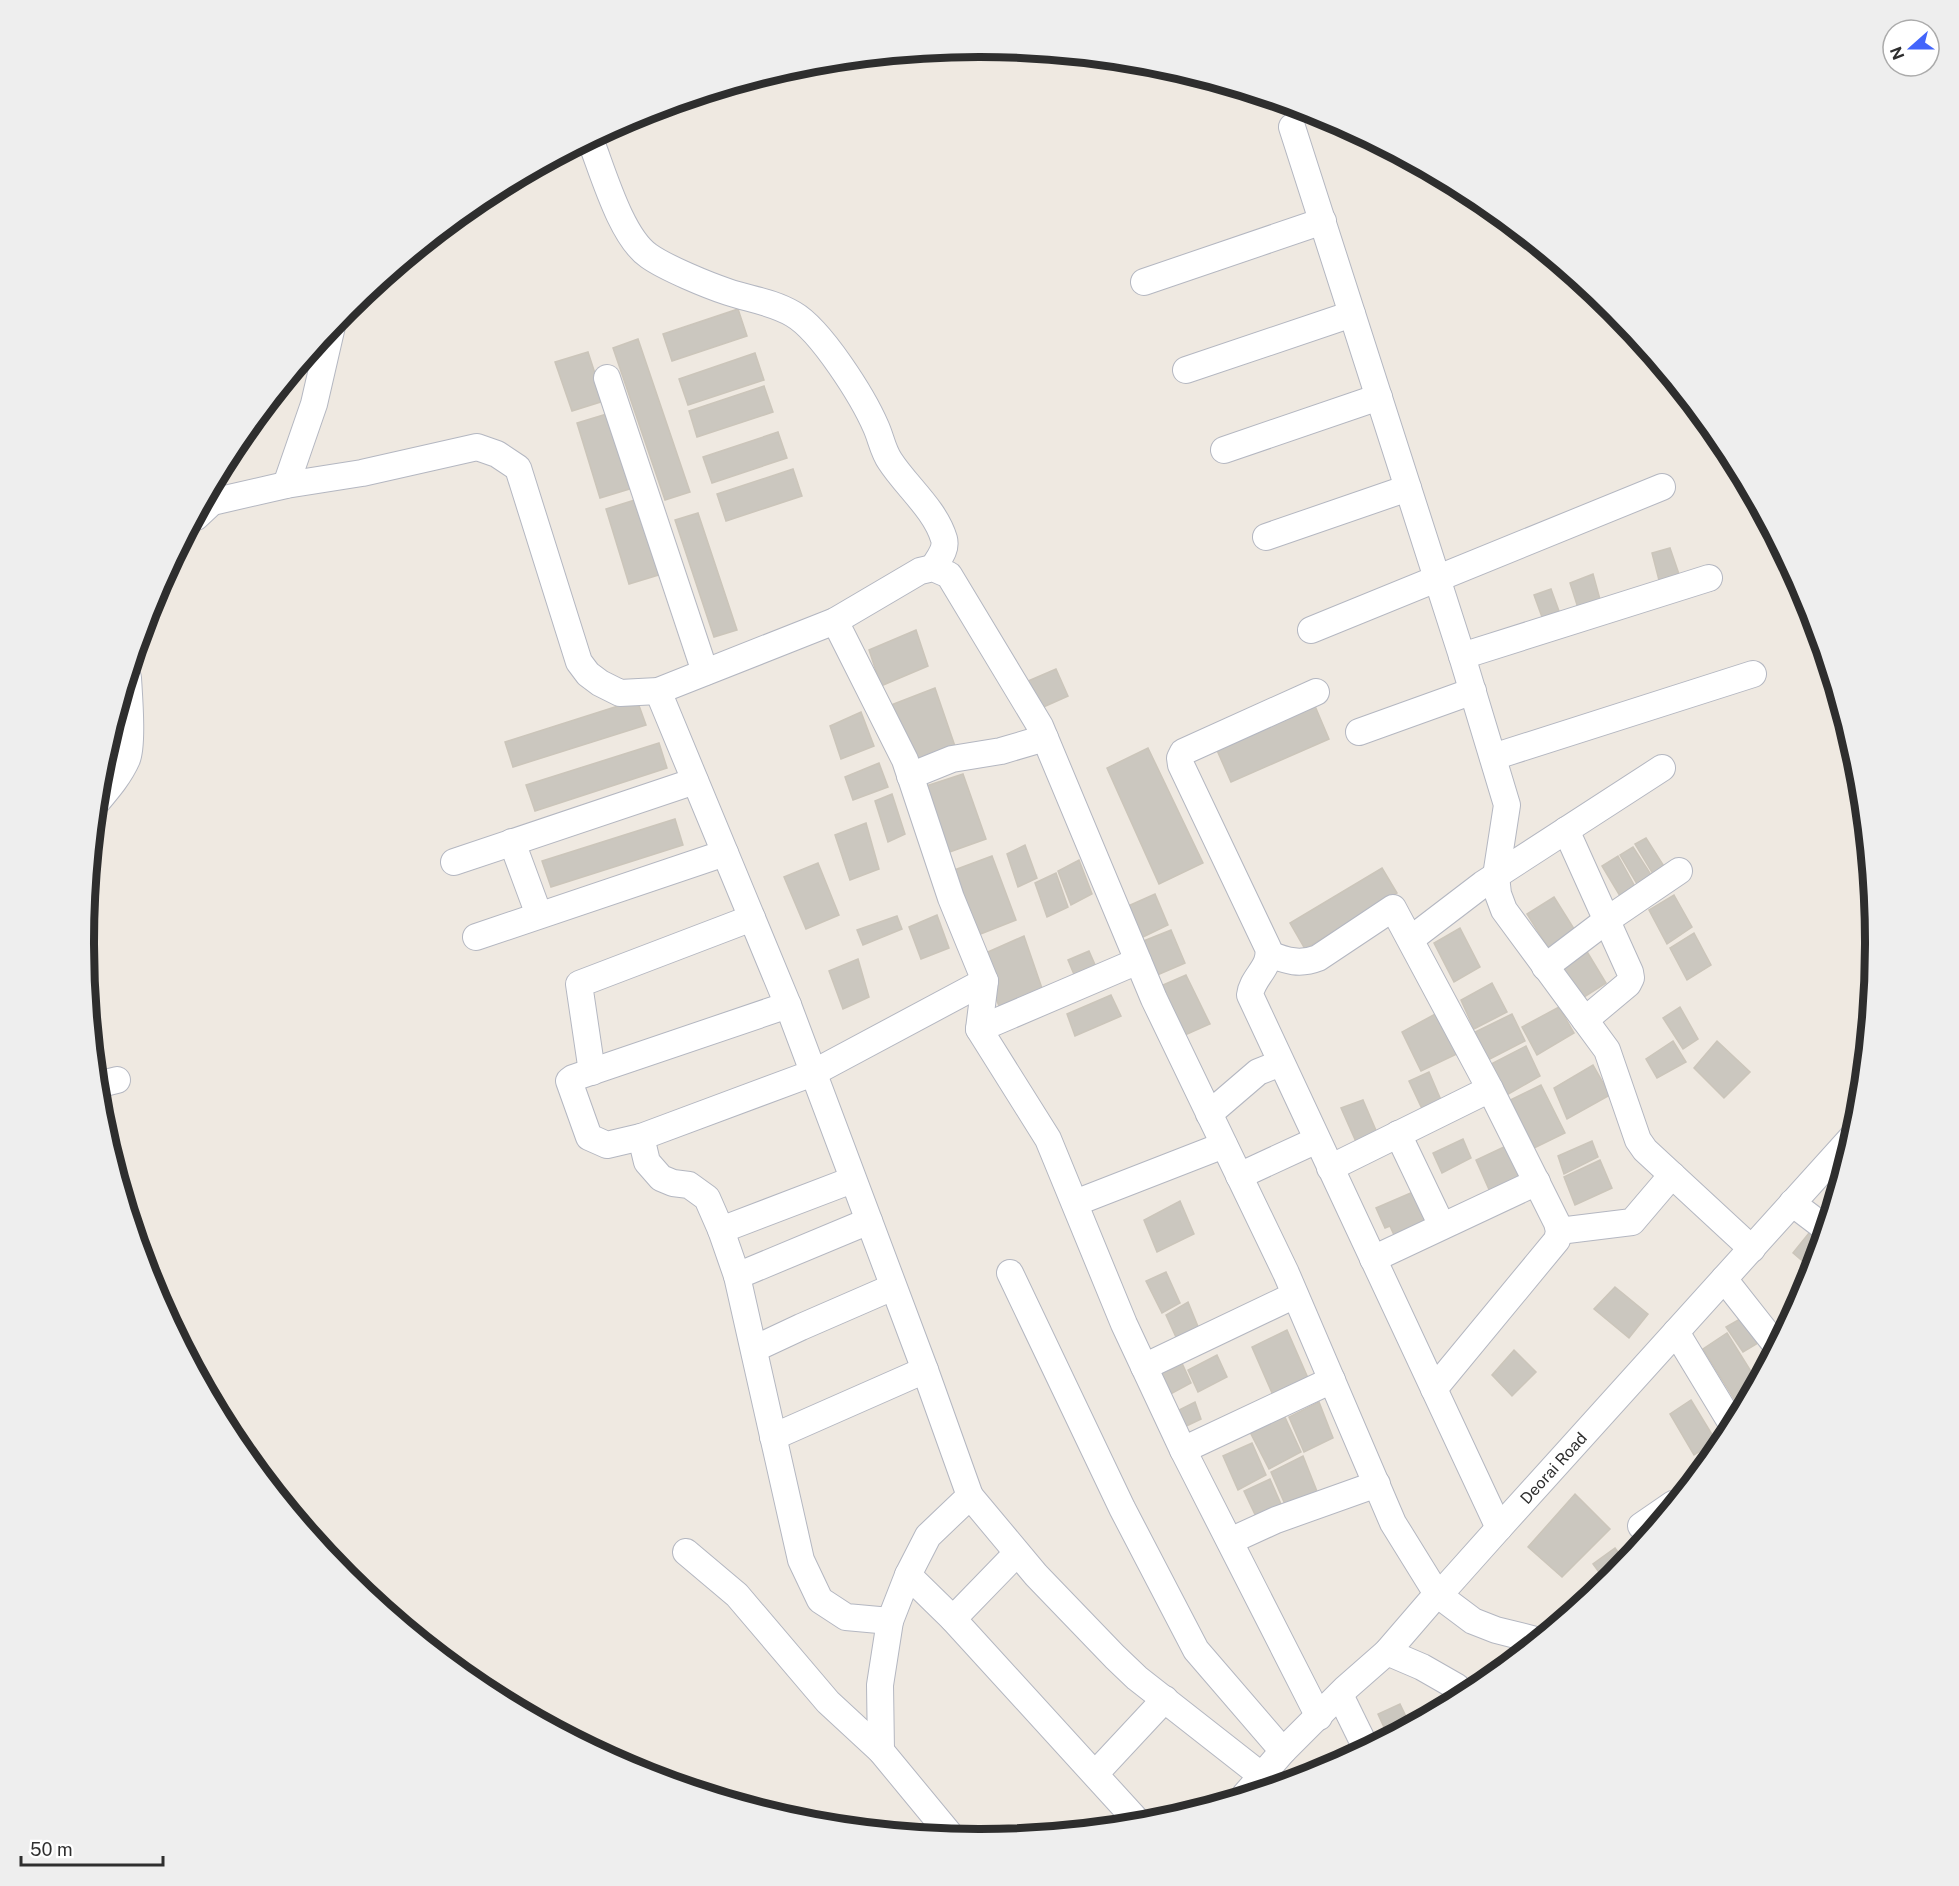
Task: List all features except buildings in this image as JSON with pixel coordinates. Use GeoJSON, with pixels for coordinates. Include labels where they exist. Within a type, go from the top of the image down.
{"type":"FeatureCollection","features":[{"type":"Feature","properties":{"kind":"street"},"geometry":{"type":"LineString","coordinates":[[1292,127],[1462,656],[1507,805],[1496,876],[1498,894],[1504,910],[1606,1050],[1638,1140],[1645,1150],[1752,1249]]}},
{"type":"Feature","properties":{"kind":"street"},"geometry":{"type":"LineString","coordinates":[[593,146],[630,239],[649,256],[708,284],[794,314],[836,360],[864,402],[888,459],[931,515],[944,540],[944,550],[933,568]]}},
{"type":"Feature","properties":{"kind":"street"},"geometry":{"type":"LineString","coordinates":[[1143,282],[1323,221]]}},
{"type":"Feature","properties":{"kind":"street"},"geometry":{"type":"LineString","coordinates":[[1186,370],[1352,314]]}},
{"type":"Feature","properties":{"kind":"street"},"geometry":{"type":"LineString","coordinates":[[286,485],[314,404],[328,343]]}},
{"type":"Feature","properties":{"kind":"street"},"geometry":{"type":"LineString","coordinates":[[607,378],[705,672]]}},
{"type":"Feature","properties":{"kind":"street"},"geometry":{"type":"LineString","coordinates":[[1224,450],[1379,397]]}},
{"type":"Feature","properties":{"kind":"street"},"geometry":{"type":"LineString","coordinates":[[212,501],[286,485],[362,473],[477,447],[497,454],[518,468],[579,662],[588,674],[620,693],[658,691],[835,621],[920,571],[933,568],[949,574],[1040,726],[1154,999],[1295,1295],[1393,1523],[1437,1594],[1473,1621],[1496,1630],[1529,1638]]}},
{"type":"Feature","properties":{"kind":"street"},"geometry":{"type":"LineString","coordinates":[[1311,630],[1662,487]]}},
{"type":"Feature","properties":{"kind":"street"},"geometry":{"type":"LineString","coordinates":[[1266,537],[1408,488]]}},
{"type":"Feature","properties":{"kind":"street"},"geometry":{"type":"LineString","coordinates":[[1462,656],[1709,578]]}},
{"type":"Feature","properties":{"kind":"street"},"geometry":{"type":"LineString","coordinates":[[835,621],[905,760],[951,898],[985,981],[979,1029],[1048,1139],[1144,1367],[1319,1717]]}},
{"type":"Feature","properties":{"kind":"street"},"geometry":{"type":"LineString","coordinates":[[1493,757],[1753,674]]}},
{"type":"Feature","properties":{"kind":"street"},"geometry":{"type":"LineString","coordinates":[[658,691],[788,1005],[970,1496],[1017,1553],[1115,1657],[1137,1678],[1165,1699],[1254,1785]]}},
{"type":"Feature","properties":{"kind":"street"},"geometry":{"type":"LineString","coordinates":[[1359,732],[1473,691]]}},
{"type":"Feature","properties":{"kind":"street"},"geometry":{"type":"LineString","coordinates":[[1317,692],[1183,752],[1180,758],[1181,765],[1268,948],[1268,961],[1251,988],[1250,995],[1499,1528]]}},
{"type":"Feature","properties":{"kind":"street"},"geometry":{"type":"LineString","coordinates":[[108,790],[128,757],[129,699]]}},
{"type":"Feature","properties":{"kind":"street"},"geometry":{"type":"LineString","coordinates":[[910,776],[952,759],[1001,751],[1045,738]]}},
{"type":"Feature","properties":{"kind":"street"},"geometry":{"type":"LineString","coordinates":[[1411,939],[1496,876],[1662,768]]}},
{"type":"Feature","properties":{"kind":"street"},"geometry":{"type":"LineString","coordinates":[[454,862],[695,781]]}},
{"type":"Feature","properties":{"kind":"street"},"geometry":{"type":"LineString","coordinates":[[1566,830],[1631,978],[1628,984],[1585,1020]]}},
{"type":"Feature","properties":{"kind":"street"},"geometry":{"type":"LineString","coordinates":[[512,842],[538,915]]}},
{"type":"Feature","properties":{"kind":"street"},"geometry":{"type":"LineString","coordinates":[[476,937],[725,853]]}},
{"type":"Feature","properties":{"kind":"street"},"geometry":{"type":"LineString","coordinates":[[1545,967],[1607,920],[1679,871]]}},
{"type":"Feature","properties":{"kind":"street"},"geometry":{"type":"LineString","coordinates":[[1269,954],[1288,961],[1308,962],[1318,958],[1393,908],[1490,1089],[1553,1213],[1559,1231],[1557,1240],[1434,1389]]}},
{"type":"Feature","properties":{"kind":"street"},"geometry":{"type":"LineString","coordinates":[[592,1072],[579,984],[752,918]]}},
{"type":"Feature","properties":{"kind":"street"},"geometry":{"type":"LineString","coordinates":[[979,1029],[1138,962]]}},
{"type":"Feature","properties":{"kind":"street"},"geometry":{"type":"LineString","coordinates":[[788,1005],[573,1078],[568,1082],[590,1137],[607,1145],[641,1137],[813,1073],[985,981]]}},
{"type":"Feature","properties":{"kind":"street"},"geometry":{"type":"LineString","coordinates":[[1209,1114],[1258,1072],[1281,1063]]}},
{"type":"Feature","properties":{"kind":"street"},"geometry":{"type":"LineString","coordinates":[[1330,1168],[1490,1089]]}},
{"type":"Feature","properties":{"kind":"street"},"geometry":{"type":"LineString","coordinates":[[1398,1134],[1442,1226]]}},
{"type":"Feature","properties":{"kind":"street"},"geometry":{"type":"LineString","coordinates":[[641,1137],[646,1162],[661,1178],[689,1185],[707,1198],[721,1230],[737,1276],[801,1560],[820,1600],[846,1617],[890,1621]]}},
{"type":"Feature","properties":{"kind":"street"},"geometry":{"type":"LineString","coordinates":[[1239,1176],[1317,1140]]}},
{"type":"Feature","properties":{"kind":"street"},"geometry":{"type":"LineString","coordinates":[[1074,1203],[1224,1145]]}},
{"type":"Feature","properties":{"kind":"street","name":"Deorai Road"},"geometry":{"type":"LineString","coordinates":[[1254,1785],[1283,1751],[1387,1652],[1840,1150]]}},
{"type":"Feature","properties":{"kind":"street"},"geometry":{"type":"LineString","coordinates":[[1559,1231],[1632,1222],[1672,1175]]}},
{"type":"Feature","properties":{"kind":"street"},"geometry":{"type":"LineString","coordinates":[[721,1230],[852,1180]]}},
{"type":"Feature","properties":{"kind":"street"},"geometry":{"type":"LineString","coordinates":[[1373,1259],[1537,1182]]}},
{"type":"Feature","properties":{"kind":"street"},"geometry":{"type":"LineString","coordinates":[[1792,1203],[1819,1224]]}},
{"type":"Feature","properties":{"kind":"street"},"geometry":{"type":"LineString","coordinates":[[737,1276],[869,1221]]}},
{"type":"Feature","properties":{"kind":"street"},"geometry":{"type":"LineString","coordinates":[[1010,1273],[1122,1508],[1196,1650],[1283,1751]]}},
{"type":"Feature","properties":{"kind":"street"},"geometry":{"type":"LineString","coordinates":[[1724,1279],[1772,1339]]}},
{"type":"Feature","properties":{"kind":"street"},"geometry":{"type":"LineString","coordinates":[[754,1349],[893,1287]]}},
{"type":"Feature","properties":{"kind":"street"},"geometry":{"type":"LineString","coordinates":[[1144,1367],[1295,1295]]}},
{"type":"Feature","properties":{"kind":"street"},"geometry":{"type":"LineString","coordinates":[[1676,1332],[1727,1417]]}},
{"type":"Feature","properties":{"kind":"street"},"geometry":{"type":"LineString","coordinates":[[773,1437],[925,1370]]}},
{"type":"Feature","properties":{"kind":"street"},"geometry":{"type":"LineString","coordinates":[[1183,1449],[1332,1380]]}},
{"type":"Feature","properties":{"kind":"street"},"geometry":{"type":"LineString","coordinates":[[1230,1541],[1276,1520],[1377,1484]]}},
{"type":"Feature","properties":{"kind":"street"},"geometry":{"type":"LineString","coordinates":[[881,1751],[880,1685],[890,1621],[908,1575],[928,1536],[970,1496]]}},
{"type":"Feature","properties":{"kind":"street"},"geometry":{"type":"LineString","coordinates":[[1641,1526],[1654,1517]]}},
{"type":"Feature","properties":{"kind":"street"},"geometry":{"type":"LineString","coordinates":[[686,1552],[737,1596],[828,1702],[881,1751],[944,1828]]}},
{"type":"Feature","properties":{"kind":"street"},"geometry":{"type":"LineString","coordinates":[[953,1619],[1017,1553]]}},
{"type":"Feature","properties":{"kind":"street"},"geometry":{"type":"LineString","coordinates":[[908,1575],[953,1619],[1132,1815]]}},
{"type":"Feature","properties":{"kind":"street"},"geometry":{"type":"LineString","coordinates":[[1387,1652],[1422,1667],[1458,1689]]}},
{"type":"Feature","properties":{"kind":"street"},"geometry":{"type":"LineString","coordinates":[[1340,1695],[1363,1742]]}},
{"type":"Feature","properties":{"kind":"street"},"geometry":{"type":"LineString","coordinates":[[1095,1774],[1165,1699]]}}]}
